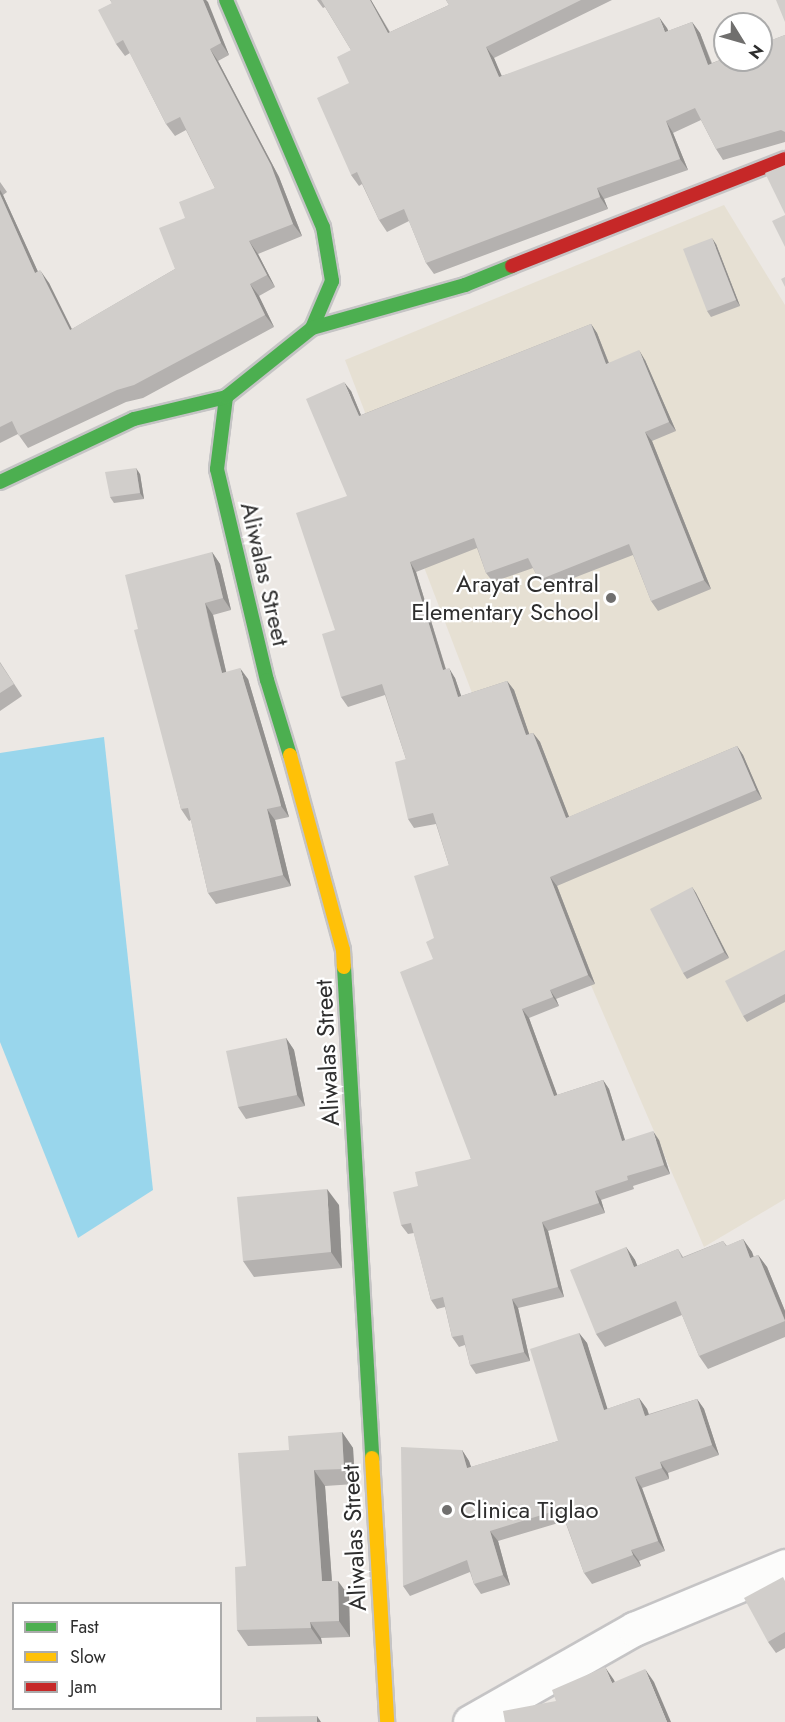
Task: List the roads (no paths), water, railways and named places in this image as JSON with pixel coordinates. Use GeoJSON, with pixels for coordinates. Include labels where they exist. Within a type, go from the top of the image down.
{"type":"FeatureCollection","features":[{"type":"Feature","properties":{"kind":"street"},"geometry":{"type":"LineString","coordinates":[[226,0],[323,227],[332,281],[312,327]]}},
{"type":"Feature","properties":{"kind":"street"},"geometry":{"type":"LineString","coordinates":[[0,482],[134,419],[226,397],[312,327],[465,285],[785,159]]}},
{"type":"Feature","properties":{"kind":"street","name":"Aliwalas Street"},"geometry":{"type":"LineString","coordinates":[[226,397],[217,469],[267,680],[305,803],[343,951],[387,1722]]}},
{"type":"Feature","properties":{"kind":"street"},"geometry":{"type":"LineString","coordinates":[[470,1722],[634,1629],[785,1566]]}},
{"type":"Feature","properties":{"kind":"water"},"geometry":{"type":"Polygon","coordinates":[[[104,737],[153,1190],[78,1238],[0,1042],[0,753],[104,737]]]}},
{"type":"Feature","properties":{"kind":"place","name":"Arayat Central Elementary School"},"geometry":{"type":"Point","coordinates":[611,598]}},
{"type":"Feature","properties":{"kind":"place","name":"Clinica Tiglao"},"geometry":{"type":"Point","coordinates":[447,1510]}}]}
